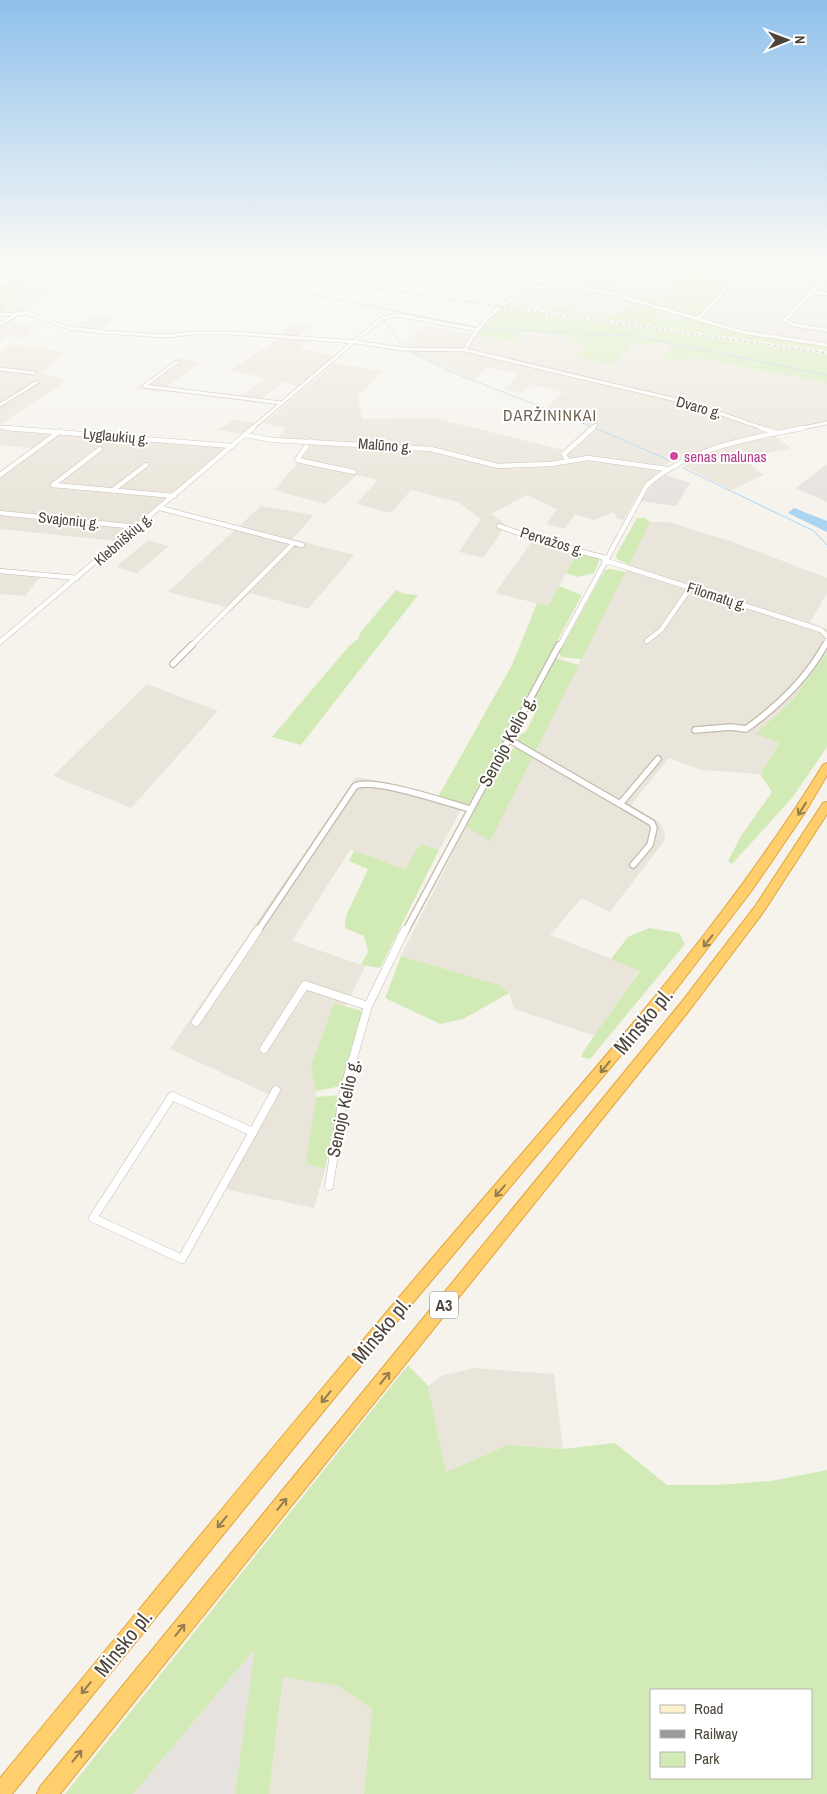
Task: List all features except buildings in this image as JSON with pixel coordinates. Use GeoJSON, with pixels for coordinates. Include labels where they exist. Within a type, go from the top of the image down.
{"type":"FeatureCollection","features":[{"type":"Feature","properties":{"kind":"highway","name":"Minsko pl."},"geometry":{"type":"LineString","coordinates":[[0,1793],[379,1332],[670,988],[753,880],[827,767]]}},
{"type":"Feature","properties":{"kind":"highway","name":"Minsko pl."},"geometry":{"type":"LineString","coordinates":[[46,1794],[689,1001],[760,908],[827,806]]}},
{"type":"Feature","properties":{"kind":"street"},"geometry":{"type":"LineString","coordinates":[[245,435],[352,346]]}},
{"type":"Feature","properties":{"kind":"street","name":"Dvaro g."},"geometry":{"type":"LineString","coordinates":[[378,346],[398,349],[465,350],[693,404],[777,433]]}},
{"type":"Feature","properties":{"kind":"street"},"geometry":{"type":"LineString","coordinates":[[465,350],[468,346]]}},
{"type":"Feature","properties":{"kind":"street"},"geometry":{"type":"LineString","coordinates":[[177,362],[145,385],[145,388],[282,404]]}},
{"type":"Feature","properties":{"kind":"street"},"geometry":{"type":"LineString","coordinates":[[0,369],[34,373]]}},
{"type":"Feature","properties":{"kind":"street"},"geometry":{"type":"LineString","coordinates":[[0,405],[37,382]]}},
{"type":"Feature","properties":{"kind":"street","name":"Senojo Kelio g."},"geometry":{"type":"LineString","coordinates":[[328,1186],[344,1090],[368,1006],[396,948],[470,809],[605,559],[648,485],[667,469],[721,447],[827,422]]}},
{"type":"Feature","properties":{"kind":"street","name":"Lyglaukių g."},"geometry":{"type":"LineString","coordinates":[[0,426],[232,446]]}},
{"type":"Feature","properties":{"kind":"street"},"geometry":{"type":"LineString","coordinates":[[567,460],[564,454],[596,426]]}},
{"type":"Feature","properties":{"kind":"street"},"geometry":{"type":"LineString","coordinates":[[0,475],[60,431]]}},
{"type":"Feature","properties":{"kind":"street","name":"Malūno g."},"geometry":{"type":"LineString","coordinates":[[245,435],[273,440],[438,449],[498,466],[550,464],[567,460],[596,458],[667,469]]}},
{"type":"Feature","properties":{"kind":"street","name":"Klebniškių g."},"geometry":{"type":"LineString","coordinates":[[0,642],[245,435]]}},
{"type":"Feature","properties":{"kind":"street"},"geometry":{"type":"LineString","coordinates":[[310,441],[297,457],[297,460],[354,472]]}},
{"type":"Feature","properties":{"kind":"street"},"geometry":{"type":"LineString","coordinates":[[100,449],[53,485],[174,496]]}},
{"type":"Feature","properties":{"kind":"street"},"geometry":{"type":"LineString","coordinates":[[113,490],[146,465]]}},
{"type":"Feature","properties":{"kind":"street"},"geometry":{"type":"LineString","coordinates":[[0,468],[9,468]]}},
{"type":"Feature","properties":{"kind":"street"},"geometry":{"type":"LineString","coordinates":[[160,508],[302,545]]}},
{"type":"Feature","properties":{"kind":"street","name":"Svajonių g."},"geometry":{"type":"LineString","coordinates":[[0,513],[137,527]]}},
{"type":"Feature","properties":{"kind":"street","name":"Pervažos g."},"geometry":{"type":"LineString","coordinates":[[499,526],[544,542],[605,559]]}},
{"type":"Feature","properties":{"kind":"street"},"geometry":{"type":"LineString","coordinates":[[173,664],[294,543]]}},
{"type":"Feature","properties":{"kind":"street","name":"Filomatų g."},"geometry":{"type":"LineString","coordinates":[[605,559],[821,630],[827,636]]}},
{"type":"Feature","properties":{"kind":"street"},"geometry":{"type":"LineString","coordinates":[[0,571],[77,578]]}},
{"type":"Feature","properties":{"kind":"street"},"geometry":{"type":"LineString","coordinates":[[647,641],[661,630],[690,588]]}},
{"type":"Feature","properties":{"kind":"street"},"geometry":{"type":"LineString","coordinates":[[695,730],[731,727],[746,729],[788,697],[815,665],[827,641]]}},
{"type":"Feature","properties":{"kind":"street"},"geometry":{"type":"LineString","coordinates":[[508,739],[652,823],[655,827],[655,837],[634,865]]}},
{"type":"Feature","properties":{"kind":"street"},"geometry":{"type":"LineString","coordinates":[[620,804],[658,759]]}},
{"type":"Feature","properties":{"kind":"street"},"geometry":{"type":"LineString","coordinates":[[196,1022],[355,786],[360,784],[399,788],[470,809]]}},
{"type":"Feature","properties":{"kind":"street"},"geometry":{"type":"LineString","coordinates":[[264,1050],[305,985],[368,1006]]}},
{"type":"Feature","properties":{"kind":"street"},"geometry":{"type":"LineString","coordinates":[[252,1132],[172,1096],[93,1218],[182,1259],[276,1090]]}},
{"type":"Feature","properties":{"kind":"shaded area"},"geometry":{"type":"Polygon","coordinates":[[[11,346],[25,346],[63,352],[41,373],[67,380],[0,425],[0,352],[11,346]]]}},
{"type":"Feature","properties":{"kind":"shaded area"},"geometry":{"type":"Polygon","coordinates":[[[269,346],[302,346],[299,348],[336,357],[300,387],[283,382],[260,400],[241,398],[265,378],[230,370],[269,346]]]}},
{"type":"Feature","properties":{"kind":"shaded area"},"geometry":{"type":"Polygon","coordinates":[[[405,346],[585,346],[576,356],[621,346],[671,346],[662,357],[688,362],[693,357],[827,383],[827,421],[719,446],[666,464],[640,491],[623,520],[617,519],[614,512],[594,520],[575,514],[565,529],[546,524],[557,509],[527,495],[491,514],[506,525],[483,558],[459,552],[481,519],[458,502],[411,490],[391,513],[356,504],[378,480],[357,475],[325,504],[274,490],[297,464],[294,458],[309,440],[277,439],[285,428],[264,423],[335,363],[382,371],[358,396],[362,419],[434,418],[563,450],[589,425],[547,407],[563,393],[531,384],[520,393],[505,389],[518,374],[488,367],[473,379],[415,354],[405,346]]]}},
{"type":"Feature","properties":{"kind":"shaded area"},"geometry":{"type":"Polygon","coordinates":[[[180,358],[200,363],[159,392],[137,388],[180,358]]]}},
{"type":"Feature","properties":{"kind":"shaded area"},"geometry":{"type":"Polygon","coordinates":[[[232,420],[256,423],[242,434],[218,430],[232,420]]]}},
{"type":"Feature","properties":{"kind":"shaded area"},"geometry":{"type":"Polygon","coordinates":[[[0,427],[228,448],[117,541],[0,529],[0,472],[33,448],[0,445],[0,427]]]}},
{"type":"Feature","properties":{"kind":"shaded area"},"geometry":{"type":"Polygon","coordinates":[[[774,435],[791,448],[743,459],[764,475],[731,490],[683,466],[719,449],[774,435]]]}},
{"type":"Feature","properties":{"kind":"shaded area"},"geometry":{"type":"Polygon","coordinates":[[[827,464],[827,502],[796,488],[827,464]]]}},
{"type":"Feature","properties":{"kind":"shaded area"},"geometry":{"type":"Polygon","coordinates":[[[663,474],[690,483],[676,506],[641,501],[654,482],[663,474]]]}},
{"type":"Feature","properties":{"kind":"shaded area"},"geometry":{"type":"Polygon","coordinates":[[[261,506],[314,515],[292,539],[354,555],[308,609],[250,593],[233,609],[168,592],[261,506]]]}},
{"type":"Feature","properties":{"kind":"shaded area"},"geometry":{"type":"Polygon","coordinates":[[[650,522],[668,522],[733,542],[827,578],[827,593],[810,622],[827,629],[827,653],[793,699],[757,733],[780,743],[760,774],[701,770],[669,758],[631,805],[660,823],[665,833],[664,841],[610,912],[582,898],[550,935],[640,970],[595,1036],[514,1009],[509,993],[499,985],[401,956],[466,827],[490,840],[650,522]]]}},
{"type":"Feature","properties":{"kind":"shaded area"},"geometry":{"type":"Polygon","coordinates":[[[535,537],[580,547],[548,606],[495,593],[535,537]]]}},
{"type":"Feature","properties":{"kind":"shaded area"},"geometry":{"type":"Polygon","coordinates":[[[148,540],[169,546],[137,573],[116,567],[148,540]]]}},
{"type":"Feature","properties":{"kind":"shaded area"},"geometry":{"type":"Polygon","coordinates":[[[0,568],[43,573],[25,596],[0,594],[0,568]]]}},
{"type":"Feature","properties":{"kind":"shaded area"},"geometry":{"type":"Polygon","coordinates":[[[147,684],[218,711],[131,808],[53,776],[147,684]]]}},
{"type":"Feature","properties":{"kind":"shaded area"},"geometry":{"type":"Polygon","coordinates":[[[356,777],[399,785],[464,804],[439,850],[420,844],[405,869],[350,850],[292,941],[365,966],[346,1006],[334,1003],[311,1066],[317,1101],[306,1164],[325,1169],[314,1208],[224,1189],[277,1098],[170,1049],[356,777]]]}},
{"type":"Feature","properties":{"kind":"shaded area"},"geometry":{"type":"Polygon","coordinates":[[[475,1368],[554,1374],[563,1449],[508,1445],[446,1472],[428,1386],[443,1375],[475,1368]]]}},
{"type":"Feature","properties":{"kind":"shaded area"},"geometry":{"type":"Polygon","coordinates":[[[256,1648],[235,1794],[133,1794],[256,1648]]]}},
{"type":"Feature","properties":{"kind":"shaded area"},"geometry":{"type":"Polygon","coordinates":[[[283,1677],[338,1686],[372,1709],[364,1794],[269,1794],[283,1677]]]}},
{"type":"Feature","properties":{"kind":"green space"},"geometry":{"type":"Polygon","coordinates":[[[585,346],[630,346],[611,365],[576,356],[585,346]]]}},
{"type":"Feature","properties":{"kind":"green space"},"geometry":{"type":"Polygon","coordinates":[[[671,346],[769,346],[827,354],[827,383],[693,357],[688,362],[662,357],[671,346]]]}},
{"type":"Feature","properties":{"kind":"green space"},"geometry":{"type":"Polygon","coordinates":[[[790,346],[825,346],[827,346],[827,351],[790,346]]]}},
{"type":"Feature","properties":{"kind":"green space"},"geometry":{"type":"Polygon","coordinates":[[[637,518],[645,518],[650,522],[629,565],[617,559],[616,555],[637,518]]]}},
{"type":"Feature","properties":{"kind":"green space"},"geometry":{"type":"Polygon","coordinates":[[[578,551],[600,558],[594,573],[578,577],[566,573],[578,551]]]}},
{"type":"Feature","properties":{"kind":"green space"},"geometry":{"type":"Polygon","coordinates":[[[605,570],[625,572],[582,659],[561,657],[559,653],[605,570]]]}},
{"type":"Feature","properties":{"kind":"green space"},"geometry":{"type":"Polygon","coordinates":[[[559,586],[582,595],[469,804],[438,797],[512,665],[537,603],[548,606],[559,586]]]}},
{"type":"Feature","properties":{"kind":"green space"},"geometry":{"type":"Polygon","coordinates":[[[396,590],[404,594],[418,595],[301,745],[272,737],[349,646],[358,639],[361,632],[396,590]]]}},
{"type":"Feature","properties":{"kind":"green space"},"geometry":{"type":"Polygon","coordinates":[[[827,653],[827,747],[792,798],[732,864],[728,861],[741,836],[772,792],[760,774],[780,743],[756,734],[793,699],[827,653]]]}},
{"type":"Feature","properties":{"kind":"green space"},"geometry":{"type":"Polygon","coordinates":[[[555,658],[579,665],[535,752],[517,742],[517,736],[526,732],[538,706],[535,697],[555,658]]]}},
{"type":"Feature","properties":{"kind":"green space"},"geometry":{"type":"Polygon","coordinates":[[[515,747],[533,756],[490,841],[466,827],[505,753],[515,747]]]}},
{"type":"Feature","properties":{"kind":"green space"},"geometry":{"type":"Polygon","coordinates":[[[420,844],[439,850],[380,968],[361,965],[368,952],[364,936],[345,928],[346,916],[368,869],[349,861],[354,851],[405,869],[420,844]]]}},
{"type":"Feature","properties":{"kind":"green space"},"geometry":{"type":"Polygon","coordinates":[[[649,928],[679,933],[685,944],[590,1059],[581,1057],[640,971],[611,959],[628,937],[649,928]]]}},
{"type":"Feature","properties":{"kind":"green space"},"geometry":{"type":"Polygon","coordinates":[[[401,956],[499,985],[509,993],[463,1019],[440,1024],[385,998],[401,956]]]}},
{"type":"Feature","properties":{"kind":"green space"},"geometry":{"type":"Polygon","coordinates":[[[334,1003],[362,1011],[342,1086],[315,1091],[311,1066],[334,1003]]]}},
{"type":"Feature","properties":{"kind":"green space"},"geometry":{"type":"Polygon","coordinates":[[[340,1095],[325,1169],[306,1164],[316,1097],[340,1095]]]}},
{"type":"Feature","properties":{"kind":"green space"},"geometry":{"type":"Polygon","coordinates":[[[408,1365],[428,1386],[446,1472],[508,1445],[563,1449],[615,1443],[667,1485],[716,1485],[771,1481],[827,1470],[827,1794],[364,1794],[372,1709],[338,1686],[283,1677],[269,1794],[235,1794],[255,1649],[133,1794],[65,1794],[408,1365]]]}},
{"type":"Feature","properties":{"kind":"water"},"geometry":{"type":"Polygon","coordinates":[[[794,508],[827,521],[827,532],[788,513],[794,508]]]}},
{"type":"Feature","properties":{"kind":"waterway"},"geometry":{"type":"LineString","coordinates":[[683,346],[827,375]]}},
{"type":"Feature","properties":{"kind":"waterway"},"geometry":{"type":"LineString","coordinates":[[406,350],[449,371],[590,426]]}},
{"type":"Feature","properties":{"kind":"waterway"},"geometry":{"type":"LineString","coordinates":[[595,428],[669,460]]}},
{"type":"Feature","properties":{"kind":"waterway"},"geometry":{"type":"LineString","coordinates":[[683,468],[814,531],[827,545]]}},
{"type":"Feature","properties":{"kind":"railway"},"geometry":{"type":"LineString","coordinates":[[776,346],[827,353]]}},
{"type":"Feature","properties":{"kind":"place","name":"senas malunas"},"geometry":{"type":"Point","coordinates":[674,456]}},
{"type":"Feature","properties":{"kind":"district","name":"DARŽININKAI"},"geometry":{"type":"Point","coordinates":[550,415]}}]}
